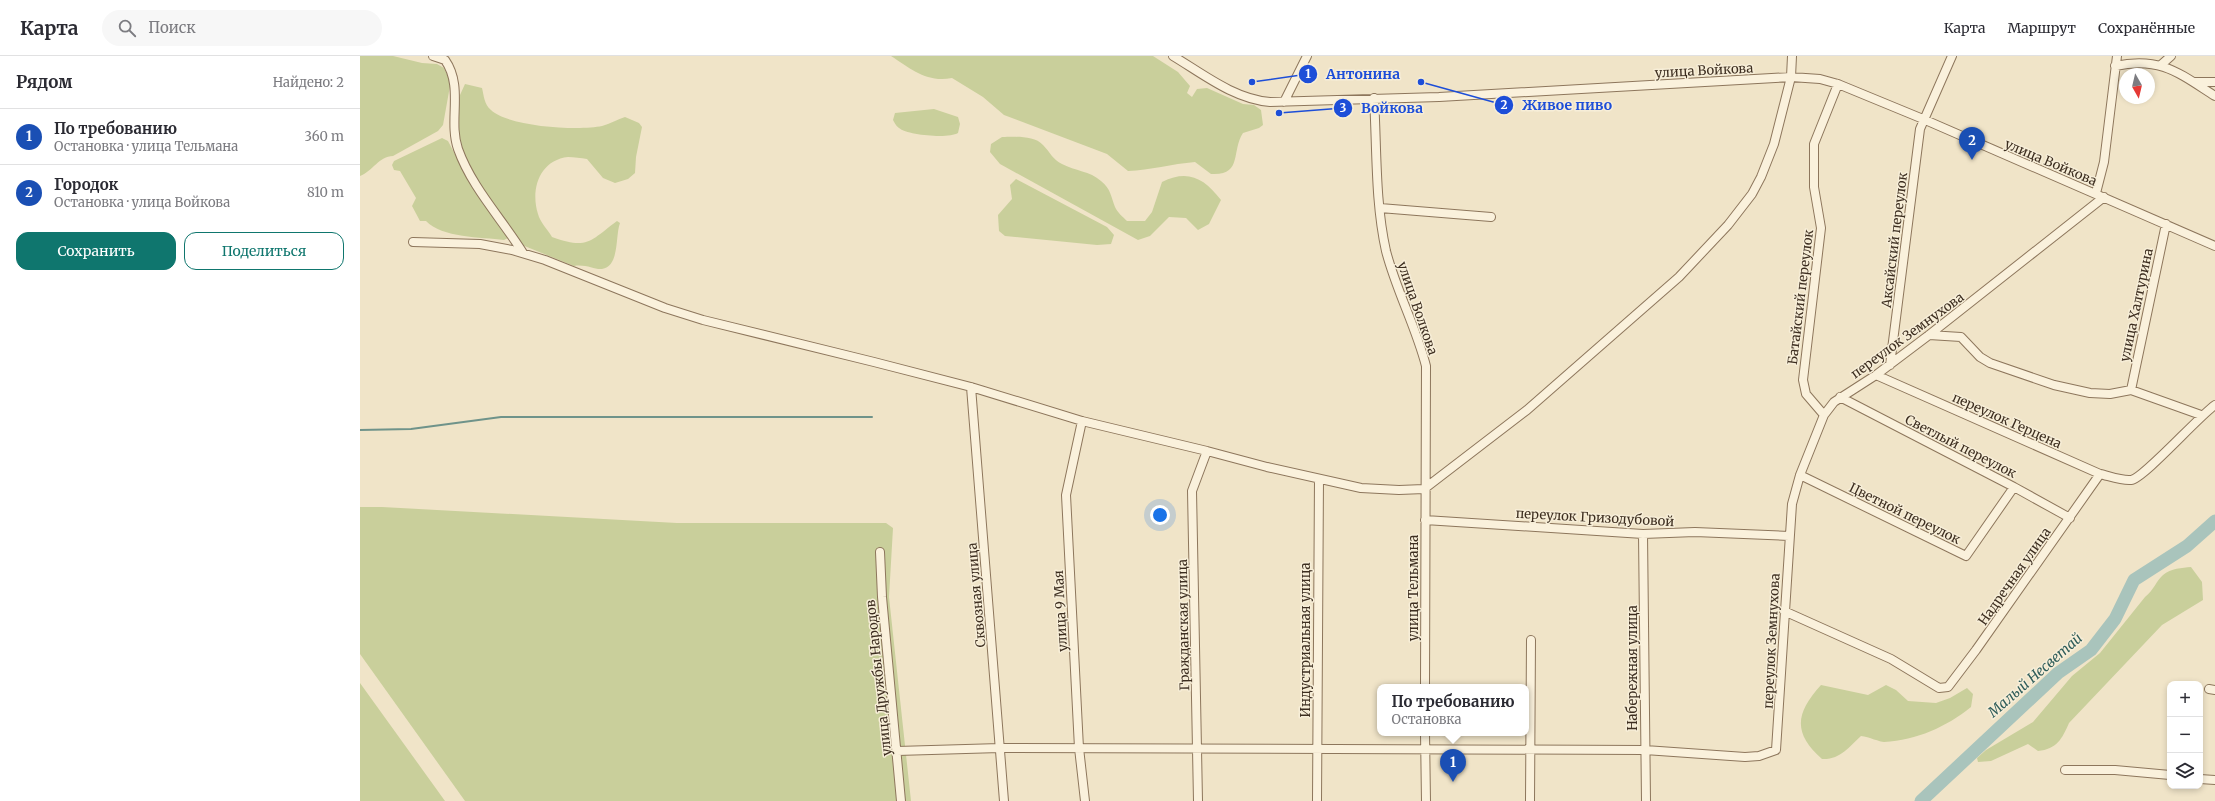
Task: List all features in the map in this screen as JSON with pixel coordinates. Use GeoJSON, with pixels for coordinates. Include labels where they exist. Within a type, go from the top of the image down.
{"type":"FeatureCollection","features":[{"type":"Feature","properties":{"kind":"street"},"geometry":{"type":"LineString","coordinates":[[433,56],[445,60],[455,80],[454,133],[464,163],[479,190],[523,253]]}},
{"type":"Feature","properties":{"kind":"street","name":"улица Войкова"},"geometry":{"type":"LineString","coordinates":[[1173,56],[1228,90],[1264,102],[1811,77],[1838,84],[1923,119],[1976,144],[2096,193],[2215,246]]}},
{"type":"Feature","properties":{"kind":"street"},"geometry":{"type":"LineString","coordinates":[[1284,102],[1307,56]]}},
{"type":"Feature","properties":{"kind":"street"},"geometry":{"type":"LineString","coordinates":[[413,242],[480,244],[523,253],[546,260],[665,308],[703,320],[971,387],[1082,421],[1207,451],[1267,468],[1361,488],[1399,490],[1424,488],[1527,410],[1679,277],[1728,225],[1752,194],[1761,177],[1774,144],[1790,78],[1792,56]]}},
{"type":"Feature","properties":{"kind":"street","name":"Аксайский переулок"},"geometry":{"type":"LineString","coordinates":[[1890,365],[1923,119],[1952,56]]}},
{"type":"Feature","properties":{"kind":"street"},"geometry":{"type":"LineString","coordinates":[[2096,193],[2104,162],[2117,56]]}},
{"type":"Feature","properties":{"kind":"street"},"geometry":{"type":"LineString","coordinates":[[2162,64],[2171,56]]}},
{"type":"Feature","properties":{"kind":"street"},"geometry":{"type":"LineString","coordinates":[[2115,66],[2143,61],[2162,64],[2215,96]]}},
{"type":"Feature","properties":{"kind":"street"},"geometry":{"type":"LineString","coordinates":[[2194,82],[2215,82]]}},
{"type":"Feature","properties":{"kind":"street","name":"Батайский переулок"},"geometry":{"type":"LineString","coordinates":[[1824,415],[1806,394],[1803,380],[1821,228],[1814,186],[1814,144],[1838,84]]}},
{"type":"Feature","properties":{"kind":"street","name":"улица Волкова"},"geometry":{"type":"LineString","coordinates":[[1374,98],[1380,208],[1386,251],[1420,343],[1426,366],[1424,488]]}},
{"type":"Feature","properties":{"kind":"street","name":"переулок Земнухова"},"geometry":{"type":"LineString","coordinates":[[1645,750],[1745,757],[1759,756],[1776,750],[1792,504],[1800,475],[1824,415],[1840,397],[1876,376],[2104,197]]}},
{"type":"Feature","properties":{"kind":"street"},"geometry":{"type":"LineString","coordinates":[[1380,208],[1491,217]]}},
{"type":"Feature","properties":{"kind":"street","name":"улица Халтурина"},"geometry":{"type":"LineString","coordinates":[[2131,390],[2166,224]]}},
{"type":"Feature","properties":{"kind":"street"},"geometry":{"type":"LineString","coordinates":[[1929,335],[1961,337],[1980,357],[1990,363],[2054,385],[2100,394],[2131,390],[2201,415],[2215,405]]}},
{"type":"Feature","properties":{"kind":"street","name":"переулок Герцена"},"geometry":{"type":"LineString","coordinates":[[1876,376],[2100,474],[2130,480],[2144,474],[2201,415]]}},
{"type":"Feature","properties":{"kind":"street","name":"Сквозная улица"},"geometry":{"type":"LineString","coordinates":[[971,387],[1004,801]]}},
{"type":"Feature","properties":{"kind":"street","name":"Светлый переулок"},"geometry":{"type":"LineString","coordinates":[[1840,397],[2014,487],[2070,518]]}},
{"type":"Feature","properties":{"kind":"street","name":"улица 9 Мая"},"geometry":{"type":"LineString","coordinates":[[1082,421],[1066,495],[1078,748],[1085,801]]}},
{"type":"Feature","properties":{"kind":"street","name":"Гражданская улица"},"geometry":{"type":"LineString","coordinates":[[1198,801],[1192,491],[1207,451]]}},
{"type":"Feature","properties":{"kind":"street","name":"Надречная улица"},"geometry":{"type":"LineString","coordinates":[[1784,611],[1891,659],[1943,688],[1952,684],[2100,474]]}},
{"type":"Feature","properties":{"kind":"street","name":"Цветной переулок"},"geometry":{"type":"LineString","coordinates":[[1800,475],[1966,556],[2014,487]]}},
{"type":"Feature","properties":{"kind":"street","name":"Индустриальная улица"},"geometry":{"type":"LineString","coordinates":[[1317,801],[1319,479]]}},
{"type":"Feature","properties":{"kind":"street","name":"улица Тельмана"},"geometry":{"type":"LineString","coordinates":[[1424,488],[1425,684]]}},
{"type":"Feature","properties":{"kind":"street","name":"переулок Гризодубовой"},"geometry":{"type":"LineString","coordinates":[[1425,520],[1643,534],[1695,532],[1789,536]]}},
{"type":"Feature","properties":{"kind":"street","name":"Набережная улица"},"geometry":{"type":"LineString","coordinates":[[1643,534],[1646,801]]}},
{"type":"Feature","properties":{"kind":"street","name":"улица Дружбы Народов"},"geometry":{"type":"LineString","coordinates":[[880,552],[882,597],[901,801]]}},
{"type":"Feature","properties":{"kind":"street"},"geometry":{"type":"LineString","coordinates":[[1530,801],[1531,640]]}},
{"type":"Feature","properties":{"kind":"street"},"geometry":{"type":"LineString","coordinates":[[1425,736],[1426,801]]}},
{"type":"Feature","properties":{"kind":"street"},"geometry":{"type":"LineString","coordinates":[[897,751],[1000,748],[1645,750]]}},
{"type":"Feature","properties":{"kind":"street"},"geometry":{"type":"LineString","coordinates":[[2065,770],[2116,770],[2167,775]]}},
{"type":"Feature","properties":{"kind":"street"},"geometry":{"type":"LineString","coordinates":[[2203,779],[2215,780]]}},
{"type":"Feature","properties":{"kind":"green space"},"geometry":{"type":"Polygon","coordinates":[[[360,56],[393,56],[422,63],[437,64],[444,68],[449,79],[450,86],[443,125],[438,131],[393,156],[384,158],[365,174],[360,176],[360,56]]]}},
{"type":"Feature","properties":{"kind":"green space"},"geometry":{"type":"Polygon","coordinates":[[[891,56],[1153,56],[1178,72],[1190,86],[1187,93],[1192,97],[1197,89],[1207,88],[1243,104],[1254,105],[1261,110],[1263,125],[1259,128],[1243,133],[1239,140],[1232,167],[1228,171],[1221,174],[1211,174],[1195,162],[1128,171],[1107,154],[1004,115],[983,97],[952,78],[943,79],[927,77],[912,70],[891,56]]]}},
{"type":"Feature","properties":{"kind":"green space"},"geometry":{"type":"Polygon","coordinates":[[[465,84],[482,88],[487,105],[491,110],[500,116],[528,124],[562,128],[591,127],[602,126],[625,117],[639,123],[642,127],[636,157],[635,173],[628,179],[615,183],[603,178],[587,159],[568,157],[558,159],[544,170],[540,177],[535,195],[538,214],[542,223],[552,237],[564,241],[581,243],[588,241],[617,221],[620,223],[616,250],[612,262],[608,267],[599,269],[574,266],[522,245],[470,171],[456,129],[460,95],[465,84]]]}},
{"type":"Feature","properties":{"kind":"green space"},"geometry":{"type":"Polygon","coordinates":[[[934,109],[958,117],[960,124],[958,133],[946,136],[937,136],[910,133],[899,128],[893,120],[895,113],[934,109]]]}},
{"type":"Feature","properties":{"kind":"green space"},"geometry":{"type":"Polygon","coordinates":[[[1002,137],[1024,137],[1039,142],[1059,162],[1097,178],[1107,187],[1116,209],[1127,221],[1145,221],[1152,212],[1162,182],[1171,178],[1188,176],[1202,181],[1215,192],[1221,200],[1209,224],[1198,230],[1186,218],[1169,217],[1150,236],[1138,240],[1000,164],[990,152],[991,144],[1002,137]]]}},
{"type":"Feature","properties":{"kind":"green space"},"geometry":{"type":"Polygon","coordinates":[[[442,138],[448,141],[471,185],[503,228],[508,238],[504,240],[462,236],[442,231],[433,227],[426,221],[420,221],[412,206],[416,198],[400,171],[394,170],[392,165],[394,161],[442,138]]]}},
{"type":"Feature","properties":{"kind":"green space"},"geometry":{"type":"Polygon","coordinates":[[[1016,179],[1107,227],[1114,235],[1111,244],[1097,245],[1005,236],[999,231],[998,215],[1012,199],[1010,185],[1016,179]]]}},
{"type":"Feature","properties":{"kind":"green space"},"geometry":{"type":"Polygon","coordinates":[[[360,507],[677,523],[886,523],[893,528],[889,597],[911,801],[465,801],[360,654],[360,507]]]}},
{"type":"Feature","properties":{"kind":"green space"},"geometry":{"type":"Polygon","coordinates":[[[2191,567],[2202,582],[2203,600],[2162,625],[2069,723],[2058,742],[2050,748],[2038,751],[2028,744],[1991,761],[1978,762],[1977,758],[1986,750],[2033,722],[2072,676],[2100,653],[2163,575],[2180,568],[2191,567]]]}},
{"type":"Feature","properties":{"kind":"green space"},"geometry":{"type":"Polygon","coordinates":[[[360,683],[445,801],[360,801],[360,683]]]}},
{"type":"Feature","properties":{"kind":"green space"},"geometry":{"type":"Polygon","coordinates":[[[1821,685],[1868,695],[1886,685],[1896,690],[1908,701],[1936,703],[1950,698],[1967,688],[1973,694],[1971,707],[1952,721],[1930,731],[1896,741],[1884,742],[1861,736],[1839,755],[1828,759],[1822,759],[1806,741],[1802,732],[1801,723],[1802,714],[1806,705],[1821,685]]]}},
{"type":"Feature","properties":{"kind":"waterway"},"geometry":{"type":"LineString","coordinates":[[360,430],[411,429],[501,417],[872,417]]}},
{"type":"Feature","properties":{"kind":"waterway","name":"Малый Несветай"},"geometry":{"type":"LineString","coordinates":[[1921,801],[2058,673],[2091,650],[2115,619],[2134,580],[2187,546],[2215,521]]}},
{"type":"Feature","properties":{"kind":"place","name":"Антонина"},"geometry":{"type":"Point","coordinates":[1252,82]}},
{"type":"Feature","properties":{"kind":"place","name":"Живое пиво"},"geometry":{"type":"Point","coordinates":[1421,82]}},
{"type":"Feature","properties":{"kind":"place","name":"Войкова"},"geometry":{"type":"Point","coordinates":[1279,113]}},
{"type":"Feature","properties":{"kind":"place","name":"Городок"},"geometry":{"type":"Point","coordinates":[1972,160]}},
{"type":"Feature","properties":{"kind":"place","name":"По требованию"},"geometry":{"type":"Point","coordinates":[1453,782]}}]}
